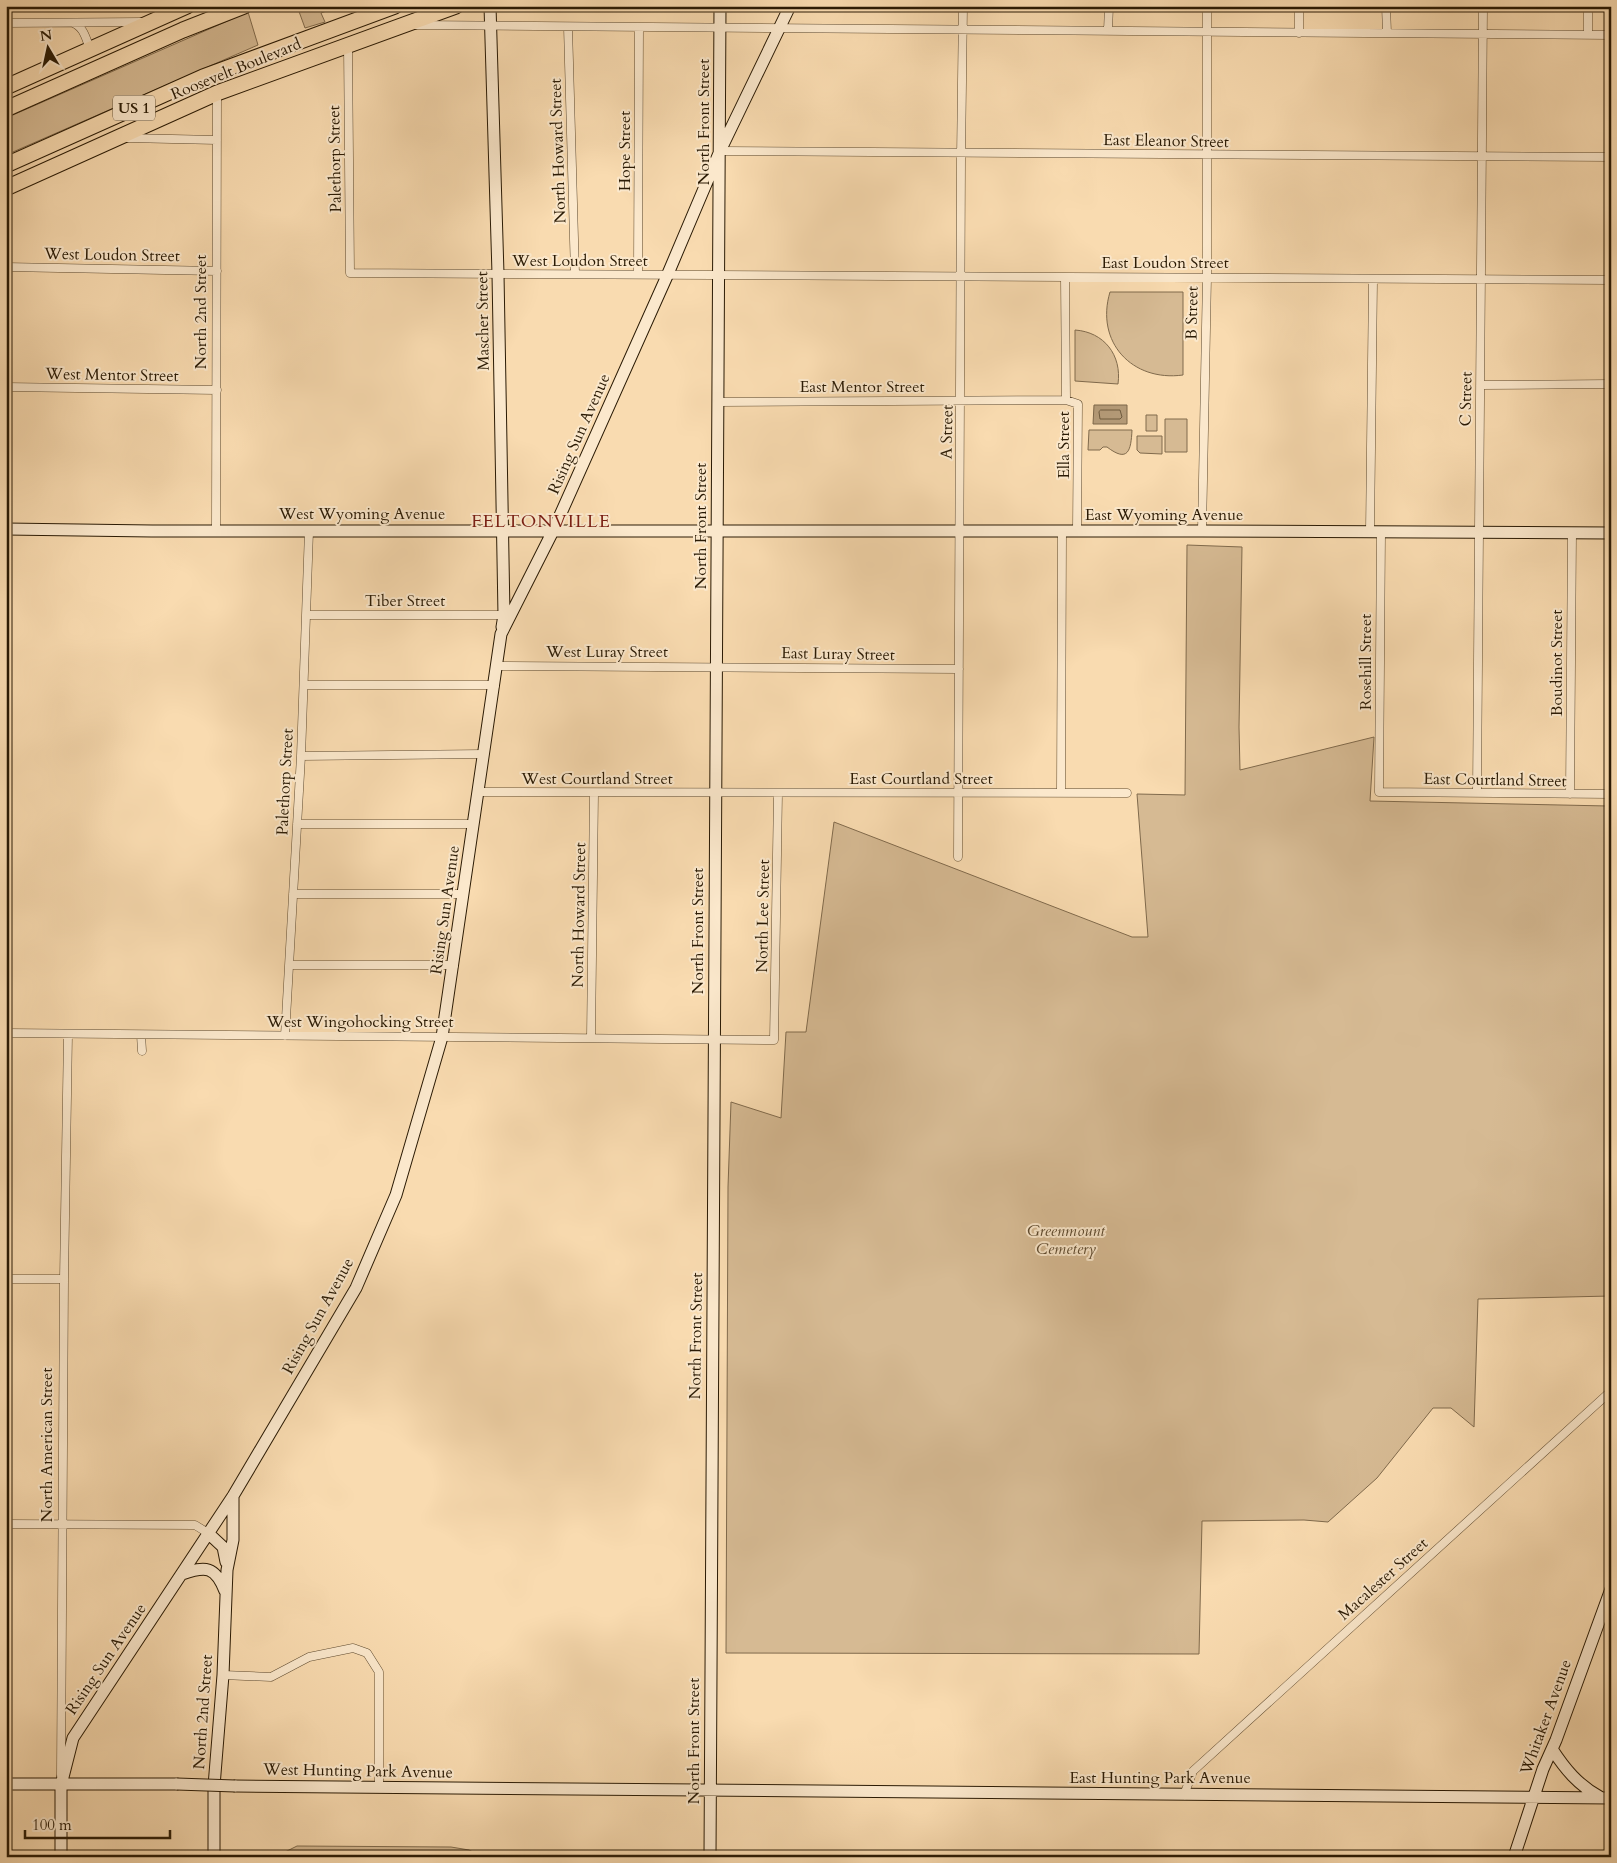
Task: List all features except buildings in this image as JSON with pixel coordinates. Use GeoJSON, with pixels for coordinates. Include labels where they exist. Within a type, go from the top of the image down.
{"type":"FeatureCollection","features":[{"type":"Feature","properties":{"kind":"highway"},"geometry":{"type":"LineString","coordinates":[[11,85],[90,49],[156,15],[186,6]]}},
{"type":"Feature","properties":{"kind":"highway"},"geometry":{"type":"LineString","coordinates":[[6,109],[183,30],[244,6]]}},
{"type":"Feature","properties":{"kind":"highway","name":"Roosevelt Boulevard"},"geometry":{"type":"LineString","coordinates":[[6,166],[203,77],[395,6]]}},
{"type":"Feature","properties":{"kind":"highway","name":"Roosevelt Boulevard"},"geometry":{"type":"LineString","coordinates":[[6,188],[217,93],[456,6]]}},
{"type":"Feature","properties":{"kind":"highway"},"geometry":{"type":"LineString","coordinates":[[11,85],[96,68]]}},
{"type":"Feature","properties":{"kind":"highway"},"geometry":{"type":"LineString","coordinates":[[117,138],[165,94]]}},
{"type":"Feature","properties":{"kind":"street","name":"Mascher Street"},"geometry":{"type":"LineString","coordinates":[[490,6],[503,531],[504,614],[501,634]]}},
{"type":"Feature","properties":{"kind":"street","name":"North Front Street"},"geometry":{"type":"LineString","coordinates":[[710,1857],[720,6]]}},
{"type":"Feature","properties":{"kind":"street","name":"Rising Sun Avenue"},"geometry":{"type":"LineString","coordinates":[[61,1785],[73,1738],[233,1496],[356,1288],[396,1195],[442,1037],[501,634],[554,531],[668,276],[720,152],[790,6]]}},
{"type":"Feature","properties":{"kind":"street","name":"A Street"},"geometry":{"type":"LineString","coordinates":[[958,857],[963,6]]}},
{"type":"Feature","properties":{"kind":"street"},"geometry":{"type":"LineString","coordinates":[[1108,31],[1109,6]]}},
{"type":"Feature","properties":{"kind":"street","name":"B Street"},"geometry":{"type":"LineString","coordinates":[[1202,531],[1207,277],[1207,6]]}},
{"type":"Feature","properties":{"kind":"street"},"geometry":{"type":"LineString","coordinates":[[1299,6],[1299,33]]}},
{"type":"Feature","properties":{"kind":"street"},"geometry":{"type":"LineString","coordinates":[[1386,6],[1387,33]]}},
{"type":"Feature","properties":{"kind":"street","name":"C Street"},"geometry":{"type":"LineString","coordinates":[[1477,793],[1483,6]]}},
{"type":"Feature","properties":{"kind":"street"},"geometry":{"type":"LineString","coordinates":[[1588,6],[1588,34]]}},
{"type":"Feature","properties":{"kind":"street"},"geometry":{"type":"LineString","coordinates":[[6,23],[73,23],[156,15]]}},
{"type":"Feature","properties":{"kind":"street"},"geometry":{"type":"LineString","coordinates":[[73,23],[82,29],[90,49]]}},
{"type":"Feature","properties":{"kind":"street"},"geometry":{"type":"LineString","coordinates":[[403,25],[1611,34]]}},
{"type":"Feature","properties":{"kind":"street","name":"North Howard Street"},"geometry":{"type":"LineString","coordinates":[[568,27],[575,274]]}},
{"type":"Feature","properties":{"kind":"street","name":"Hope Street"},"geometry":{"type":"LineString","coordinates":[[638,274],[639,27]]}},
{"type":"Feature","properties":{"kind":"street","name":"Palethorp Street"},"geometry":{"type":"LineString","coordinates":[[348,45],[350,273]]}},
{"type":"Feature","properties":{"kind":"street","name":"North 2nd Street"},"geometry":{"type":"LineString","coordinates":[[216,531],[217,93]]}},
{"type":"Feature","properties":{"kind":"street"},"geometry":{"type":"LineString","coordinates":[[117,138],[217,140]]}},
{"type":"Feature","properties":{"kind":"street","name":"East Eleanor Street"},"geometry":{"type":"LineString","coordinates":[[720,152],[1611,157]]}},
{"type":"Feature","properties":{"kind":"street","name":"West Loudon Street"},"geometry":{"type":"LineString","coordinates":[[6,267],[217,271]]}},
{"type":"Feature","properties":{"kind":"street","name":"West Loudon Street"},"geometry":{"type":"LineString","coordinates":[[350,273],[719,276]]}},
{"type":"Feature","properties":{"kind":"street","name":"East Loudon Street"},"geometry":{"type":"LineString","coordinates":[[719,276],[1611,280]]}},
{"type":"Feature","properties":{"kind":"street","name":"Ella Street"},"geometry":{"type":"LineString","coordinates":[[1065,277],[1066,400],[1078,404],[1077,531]]}},
{"type":"Feature","properties":{"kind":"street","name":"Rosehill Street"},"geometry":{"type":"LineString","coordinates":[[1372,280],[1379,792]]}},
{"type":"Feature","properties":{"kind":"street"},"geometry":{"type":"LineString","coordinates":[[1480,385],[1611,384]]}},
{"type":"Feature","properties":{"kind":"street","name":"West Mentor Street"},"geometry":{"type":"LineString","coordinates":[[6,387],[217,390]]}},
{"type":"Feature","properties":{"kind":"street","name":"East Mentor Street"},"geometry":{"type":"LineString","coordinates":[[718,402],[1066,400]]}},
{"type":"Feature","properties":{"kind":"street","name":"West Wyoming Avenue"},"geometry":{"type":"LineString","coordinates":[[6,529],[152,532],[717,531]]}},
{"type":"Feature","properties":{"kind":"street","name":"Palethorp Street"},"geometry":{"type":"LineString","coordinates":[[285,1036],[301,756],[309,531]]}},
{"type":"Feature","properties":{"kind":"street","name":"East Wyoming Avenue"},"geometry":{"type":"LineString","coordinates":[[717,531],[1611,533]]}},
{"type":"Feature","properties":{"kind":"street"},"geometry":{"type":"LineString","coordinates":[[1061,793],[1062,531]]}},
{"type":"Feature","properties":{"kind":"street","name":"Boudinot Street"},"geometry":{"type":"LineString","coordinates":[[1570,794],[1572,532]]}},
{"type":"Feature","properties":{"kind":"street","name":"Tiber Street"},"geometry":{"type":"LineString","coordinates":[[306,615],[504,614]]}},
{"type":"Feature","properties":{"kind":"street","name":"West Luray Street"},"geometry":{"type":"LineString","coordinates":[[497,666],[716,666]]}},
{"type":"Feature","properties":{"kind":"street","name":"East Luray Street"},"geometry":{"type":"LineString","coordinates":[[716,666],[959,669]]}},
{"type":"Feature","properties":{"kind":"street"},"geometry":{"type":"LineString","coordinates":[[304,685],[495,685]]}},
{"type":"Feature","properties":{"kind":"street"},"geometry":{"type":"LineString","coordinates":[[301,756],[484,754]]}},
{"type":"Feature","properties":{"kind":"street","name":"West Courtland Street"},"geometry":{"type":"LineString","coordinates":[[479,792],[716,792]]}},
{"type":"Feature","properties":{"kind":"street","name":"North Howard Street"},"geometry":{"type":"LineString","coordinates":[[591,1038],[594,792]]}},
{"type":"Feature","properties":{"kind":"street","name":"East Courtland Street"},"geometry":{"type":"LineString","coordinates":[[716,792],[1127,793]]}},
{"type":"Feature","properties":{"kind":"street","name":"North Lee Street"},"geometry":{"type":"LineString","coordinates":[[774,1040],[778,792]]}},
{"type":"Feature","properties":{"kind":"street","name":"East Courtland Street"},"geometry":{"type":"LineString","coordinates":[[1379,792],[1611,794]]}},
{"type":"Feature","properties":{"kind":"street"},"geometry":{"type":"LineString","coordinates":[[296,824],[474,824]]}},
{"type":"Feature","properties":{"kind":"street"},"geometry":{"type":"LineString","coordinates":[[293,894],[464,894]]}},
{"type":"Feature","properties":{"kind":"street"},"geometry":{"type":"LineString","coordinates":[[290,965],[454,965]]}},
{"type":"Feature","properties":{"kind":"street","name":"West Wingohocking Street"},"geometry":{"type":"LineString","coordinates":[[6,1034],[774,1040]]}},
{"type":"Feature","properties":{"kind":"street","name":"North American Street"},"geometry":{"type":"LineString","coordinates":[[61,1857],[60,1750],[64,1279],[68,1034]]}},
{"type":"Feature","properties":{"kind":"street"},"geometry":{"type":"LineString","coordinates":[[141,1034],[142,1051]]}},
{"type":"Feature","properties":{"kind":"street"},"geometry":{"type":"LineString","coordinates":[[6,1279],[64,1279]]}},
{"type":"Feature","properties":{"kind":"street","name":"Macalester Street"},"geometry":{"type":"LineString","coordinates":[[1184,1794],[1193,1771],[1611,1391]]}},
{"type":"Feature","properties":{"kind":"street","name":"North 2nd Street"},"geometry":{"type":"LineString","coordinates":[[214,1857],[214,1786],[224,1674],[227,1570],[233,1540],[233,1496]]}},
{"type":"Feature","properties":{"kind":"street"},"geometry":{"type":"LineString","coordinates":[[6,1524],[195,1525],[208,1533]]}},
{"type":"Feature","properties":{"kind":"street","name":"North 2nd Street"},"geometry":{"type":"LineString","coordinates":[[208,1533],[223,1547],[227,1570]]}},
{"type":"Feature","properties":{"kind":"street"},"geometry":{"type":"LineString","coordinates":[[182,1574],[199,1568],[208,1569],[218,1575],[226,1593]]}},
{"type":"Feature","properties":{"kind":"street","name":"Whitaker Avenue"},"geometry":{"type":"LineString","coordinates":[[1514,1857],[1543,1769],[1611,1589]]}},
{"type":"Feature","properties":{"kind":"street"},"geometry":{"type":"LineString","coordinates":[[224,1674],[271,1677],[309,1658],[353,1648],[367,1653],[379,1672],[379,1788]]}},
{"type":"Feature","properties":{"kind":"street"},"geometry":{"type":"LineString","coordinates":[[1552,1749],[1567,1771],[1578,1782],[1588,1790],[1606,1797]]}},
{"type":"Feature","properties":{"kind":"street","name":"West Hunting Park Avenue"},"geometry":{"type":"LineString","coordinates":[[6,1784],[710,1790]]}},
{"type":"Feature","properties":{"kind":"street","name":"East Hunting Park Avenue"},"geometry":{"type":"LineString","coordinates":[[710,1790],[1606,1797]]}},
{"type":"Feature","properties":{"kind":"green space"},"geometry":{"type":"Polygon","coordinates":[[[297,6],[340,6],[321,13],[325,22],[305,28],[297,6]]]}},
{"type":"Feature","properties":{"kind":"green space"},"geometry":{"type":"Polygon","coordinates":[[[248,12],[258,45],[6,155],[6,118],[248,12]]]}},
{"type":"Feature","properties":{"kind":"green space"},"geometry":{"type":"Polygon","coordinates":[[[1110,292],[1183,292],[1183,375],[1165,375],[1148,372],[1134,365],[1122,355],[1113,342],[1108,327],[1107,310],[1110,292]]]}},
{"type":"Feature","properties":{"kind":"green space"},"geometry":{"type":"Polygon","coordinates":[[[1075,330],[1095,335],[1109,347],[1117,364],[1118,384],[1075,381],[1075,330]]]}},
{"type":"Feature","properties":{"kind":"green space"},"geometry":{"type":"Polygon","coordinates":[[[1146,415],[1157,415],[1157,431],[1146,431],[1146,415]]]}},
{"type":"Feature","properties":{"kind":"green space"},"geometry":{"type":"Polygon","coordinates":[[[1165,419],[1187,419],[1187,452],[1165,452],[1165,419]]]}},
{"type":"Feature","properties":{"kind":"green space"},"geometry":{"type":"Polygon","coordinates":[[[1089,430],[1132,430],[1129,449],[1124,454],[1114,452],[1107,447],[1103,447],[1100,450],[1088,450],[1089,430]]]}},
{"type":"Feature","properties":{"kind":"green space"},"geometry":{"type":"Polygon","coordinates":[[[1137,436],[1162,436],[1162,454],[1140,453],[1137,450],[1137,436]]]}},
{"type":"Feature","properties":{"kind":"green space","name":"Greenmount Cemetery"},"geometry":{"type":"Polygon","coordinates":[[[1187,545],[1242,547],[1240,770],[1374,737],[1370,801],[1608,806],[1611,827],[1611,1296],[1478,1299],[1474,1427],[1451,1408],[1433,1408],[1377,1478],[1328,1522],[1304,1520],[1202,1521],[1199,1654],[726,1653],[728,1187],[731,1102],[781,1118],[786,1032],[806,1032],[834,822],[1132,937],[1148,937],[1137,794],[1185,795],[1187,545]]]}},
{"type":"Feature","properties":{"kind":"green space"},"geometry":{"type":"Polygon","coordinates":[[[297,1846],[451,1847],[469,1850],[483,1857],[275,1857],[297,1846]]]}},
{"type":"Feature","properties":{"kind":"water"},"geometry":{"type":"Polygon","coordinates":[[[1094,405],[1127,405],[1127,424],[1093,424],[1094,405]]]}},
{"type":"Feature","properties":{"kind":"district","name":"FELTONVILLE"},"geometry":{"type":"Point","coordinates":[541,521]}}]}
